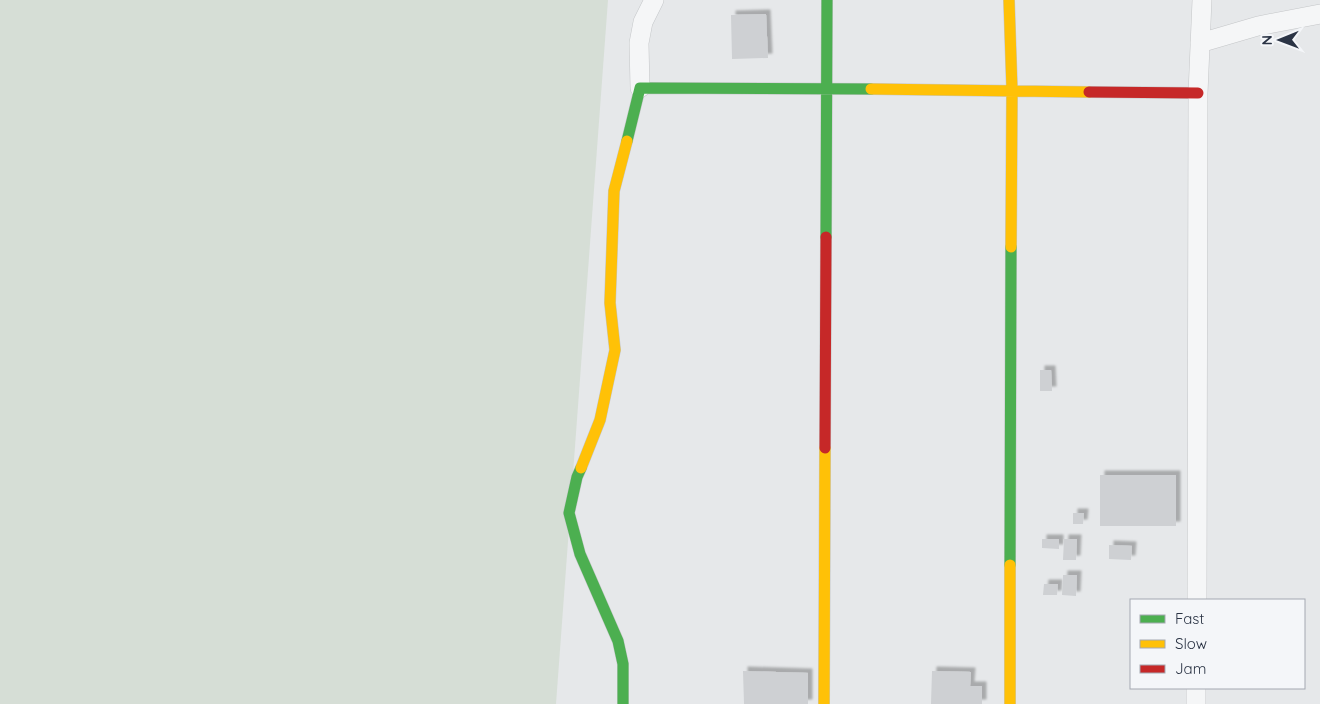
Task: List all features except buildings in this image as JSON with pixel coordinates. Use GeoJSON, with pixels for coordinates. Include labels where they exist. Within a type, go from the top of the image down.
{"type":"FeatureCollection","features":[{"type":"Feature","properties":{"kind":"street"},"geometry":{"type":"LineString","coordinates":[[623,704],[623,664],[618,641],[580,554],[569,513],[577,477],[600,420],[614,350],[610,304],[614,191],[640,88],[639,43],[643,22],[654,0]]}},
{"type":"Feature","properties":{"kind":"street"},"geometry":{"type":"LineString","coordinates":[[824,704],[827,0]]}},
{"type":"Feature","properties":{"kind":"street"},"geometry":{"type":"LineString","coordinates":[[1009,0],[1012,90],[1010,704]]}},
{"type":"Feature","properties":{"kind":"street"},"geometry":{"type":"LineString","coordinates":[[1196,599],[1198,93],[1202,0]]}},
{"type":"Feature","properties":{"kind":"street"},"geometry":{"type":"LineString","coordinates":[[1200,43],[1258,26],[1320,14]]}},
{"type":"Feature","properties":{"kind":"street"},"geometry":{"type":"LineString","coordinates":[[640,88],[826,88],[1198,93]]}},
{"type":"Feature","properties":{"kind":"street"},"geometry":{"type":"LineString","coordinates":[[1196,689],[1196,704]]}},
{"type":"Feature","properties":{"kind":"shaded area"},"geometry":{"type":"Polygon","coordinates":[[[0,0],[608,0],[556,704],[0,704],[0,0]]]}},
{"type":"Feature","properties":{"kind":"traffic: fast"},"geometry":{"type":"LineString","coordinates":[[826,237],[827,0]]}},
{"type":"Feature","properties":{"kind":"traffic: fast"},"geometry":{"type":"LineString","coordinates":[[627,141],[640,88],[871,89]]}},
{"type":"Feature","properties":{"kind":"traffic: fast"},"geometry":{"type":"LineString","coordinates":[[1010,565],[1011,247]]}},
{"type":"Feature","properties":{"kind":"traffic: fast"},"geometry":{"type":"LineString","coordinates":[[581,468],[577,477],[569,513],[580,554],[618,641],[623,664],[623,704]]}},
{"type":"Feature","properties":{"kind":"traffic: slow"},"geometry":{"type":"LineString","coordinates":[[1009,0],[1012,90],[1011,247]]}},
{"type":"Feature","properties":{"kind":"traffic: slow"},"geometry":{"type":"LineString","coordinates":[[871,89],[1089,92]]}},
{"type":"Feature","properties":{"kind":"traffic: slow"},"geometry":{"type":"LineString","coordinates":[[581,468],[600,420],[615,350],[610,303],[614,191],[627,141]]}},
{"type":"Feature","properties":{"kind":"traffic: slow"},"geometry":{"type":"LineString","coordinates":[[824,704],[825,448]]}},
{"type":"Feature","properties":{"kind":"traffic: slow"},"geometry":{"type":"LineString","coordinates":[[1010,565],[1010,704]]}},
{"type":"Feature","properties":{"kind":"traffic: jam"},"geometry":{"type":"LineString","coordinates":[[1089,92],[1198,93]]}},
{"type":"Feature","properties":{"kind":"traffic: jam"},"geometry":{"type":"LineString","coordinates":[[825,448],[826,237]]}}]}
